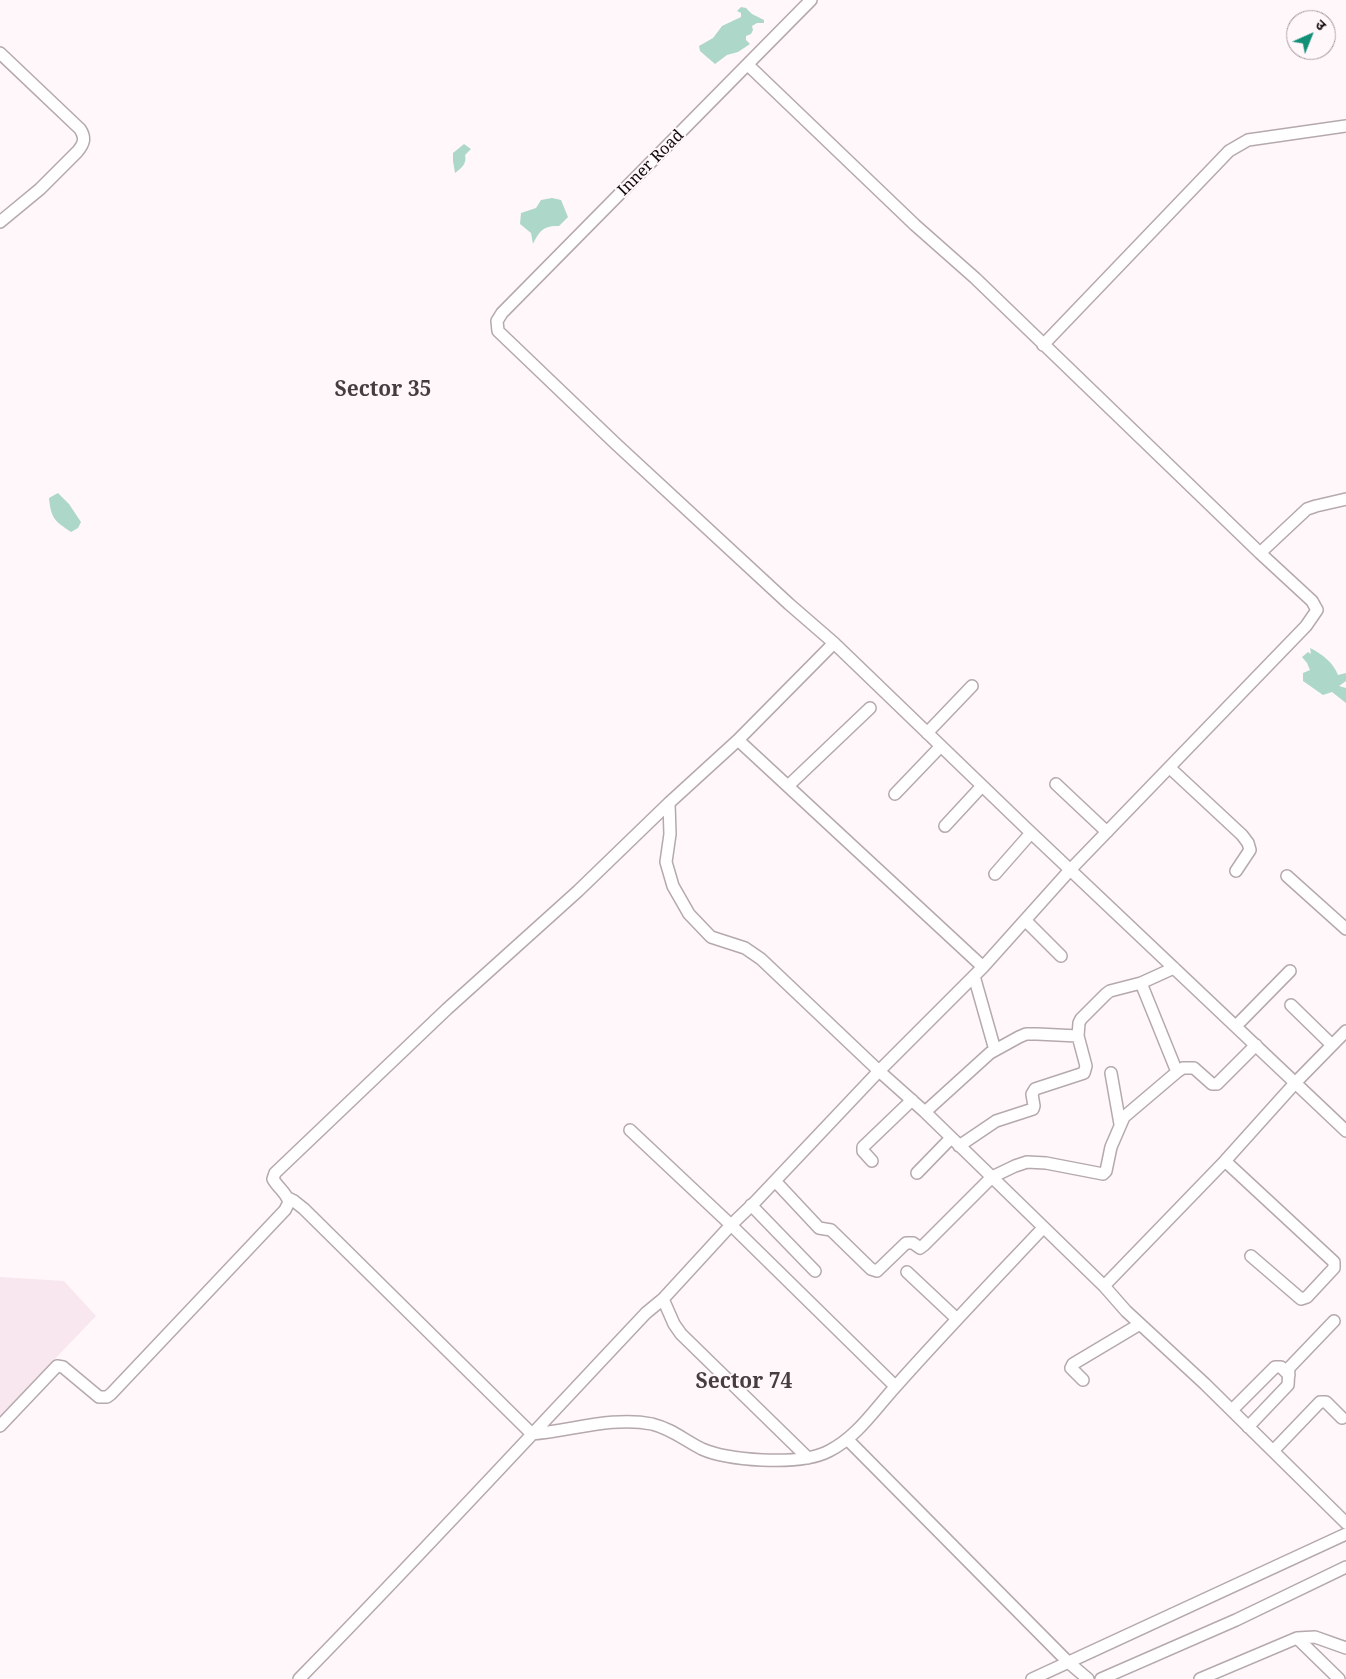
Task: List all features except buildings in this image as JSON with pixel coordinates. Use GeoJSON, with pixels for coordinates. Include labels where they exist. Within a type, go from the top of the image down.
{"type":"FeatureCollection","features":[{"type":"Feature","properties":{"kind":"street","name":"Inner Road"},"geometry":{"type":"LineString","coordinates":[[811,0],[502,313],[497,321],[497,328],[499,334],[610,438],[834,643]]}},
{"type":"Feature","properties":{"kind":"street"},"geometry":{"type":"LineString","coordinates":[[0,53],[80,129],[84,139],[82,146],[66,163],[32,196],[0,222]]}},
{"type":"Feature","properties":{"kind":"street"},"geometry":{"type":"LineString","coordinates":[[299,1679],[386,1591],[730,1225],[983,967],[1070,870],[1170,768],[1314,615],[1316,610],[1316,606],[1312,601],[748,65]]}},
{"type":"Feature","properties":{"kind":"street"},"geometry":{"type":"LineString","coordinates":[[1043,344],[1220,160],[1236,146],[1248,140],[1346,126]]}},
{"type":"Feature","properties":{"kind":"street"},"geometry":{"type":"LineString","coordinates":[[1260,553],[1307,509],[1346,499]]}},
{"type":"Feature","properties":{"kind":"street"},"geometry":{"type":"LineString","coordinates":[[0,1426],[59,1365],[99,1397],[109,1396],[285,1210],[289,1204],[288,1198],[273,1179],[275,1173],[447,1009],[578,891],[669,803],[738,740],[834,643],[1031,833],[1346,1131]]}},
{"type":"Feature","properties":{"kind":"street"},"geometry":{"type":"LineString","coordinates":[[927,733],[972,686]]}},
{"type":"Feature","properties":{"kind":"street"},"geometry":{"type":"LineString","coordinates":[[788,786],[870,708]]}},
{"type":"Feature","properties":{"kind":"street"},"geometry":{"type":"LineString","coordinates":[[738,740],[983,967]]}},
{"type":"Feature","properties":{"kind":"street"},"geometry":{"type":"LineString","coordinates":[[895,794],[941,746]]}},
{"type":"Feature","properties":{"kind":"street"},"geometry":{"type":"LineString","coordinates":[[1170,768],[1242,835],[1248,843],[1250,850],[1236,871]]}},
{"type":"Feature","properties":{"kind":"street"},"geometry":{"type":"LineString","coordinates":[[1056,784],[1107,832]]}},
{"type":"Feature","properties":{"kind":"street"},"geometry":{"type":"LineString","coordinates":[[945,826],[982,786]]}},
{"type":"Feature","properties":{"kind":"street"},"geometry":{"type":"LineString","coordinates":[[669,803],[670,834],[666,862],[674,886],[693,919],[711,937],[746,948],[761,959],[925,1112],[1104,1286],[1140,1324],[1232,1410],[1346,1523]]}},
{"type":"Feature","properties":{"kind":"street"},"geometry":{"type":"LineString","coordinates":[[995,874],[1031,833]]}},
{"type":"Feature","properties":{"kind":"street"},"geometry":{"type":"LineString","coordinates":[[1287,876],[1346,929]]}},
{"type":"Feature","properties":{"kind":"street"},"geometry":{"type":"LineString","coordinates":[[1025,920],[1061,956]]}},
{"type":"Feature","properties":{"kind":"street"},"geometry":{"type":"LineString","coordinates":[[917,1173],[955,1142],[996,1121],[1033,1109],[1032,1094],[1035,1089],[1084,1073],[1086,1066],[1078,1036],[1079,1023],[1101,997],[1110,991],[1140,983],[1174,968]]}},
{"type":"Feature","properties":{"kind":"street"},"geometry":{"type":"LineString","coordinates":[[1236,1026],[1290,971]]}},
{"type":"Feature","properties":{"kind":"street"},"geometry":{"type":"LineString","coordinates":[[974,976],[995,1050]]}},
{"type":"Feature","properties":{"kind":"street"},"geometry":{"type":"LineString","coordinates":[[1140,983],[1176,1072]]}},
{"type":"Feature","properties":{"kind":"street"},"geometry":{"type":"LineString","coordinates":[[1291,1006],[1332,1045]]}},
{"type":"Feature","properties":{"kind":"street"},"geometry":{"type":"LineString","coordinates":[[1104,1286],[1346,1030]]}},
{"type":"Feature","properties":{"kind":"street"},"geometry":{"type":"LineString","coordinates":[[925,1112],[968,1071],[995,1050],[1026,1034],[1078,1036]]}},
{"type":"Feature","properties":{"kind":"street"},"geometry":{"type":"LineString","coordinates":[[775,1180],[820,1228],[831,1230],[871,1269],[878,1271],[906,1243],[913,1243],[920,1248],[924,1245],[992,1177],[1027,1162],[1046,1163],[1103,1174],[1106,1172],[1111,1147],[1124,1117],[1176,1072],[1184,1068],[1194,1068],[1212,1084],[1217,1084],[1256,1045]]}},
{"type":"Feature","properties":{"kind":"street"},"geometry":{"type":"LineString","coordinates":[[1111,1073],[1120,1124]]}},
{"type":"Feature","properties":{"kind":"street"},"geometry":{"type":"LineString","coordinates":[[872,1161],[863,1152],[863,1148],[912,1100]]}},
{"type":"Feature","properties":{"kind":"street"},"geometry":{"type":"LineString","coordinates":[[630,1130],[895,1386]]}},
{"type":"Feature","properties":{"kind":"street"},"geometry":{"type":"LineString","coordinates":[[1225,1160],[1335,1265],[1301,1300],[1251,1256]]}},
{"type":"Feature","properties":{"kind":"street"},"geometry":{"type":"LineString","coordinates":[[288,1198],[304,1209],[532,1434],[612,1422],[650,1424],[670,1430],[714,1454],[761,1460],[808,1458],[827,1452],[848,1440],[895,1386],[1043,1228]]}},
{"type":"Feature","properties":{"kind":"street"},"geometry":{"type":"LineString","coordinates":[[751,1205],[815,1271]]}},
{"type":"Feature","properties":{"kind":"street"},"geometry":{"type":"LineString","coordinates":[[907,1272],[958,1319]]}},
{"type":"Feature","properties":{"kind":"street"},"geometry":{"type":"LineString","coordinates":[[662,1299],[680,1334],[808,1458]]}},
{"type":"Feature","properties":{"kind":"street"},"geometry":{"type":"LineString","coordinates":[[1248,1426],[1288,1385],[1289,1368],[1334,1321]]}},
{"type":"Feature","properties":{"kind":"street"},"geometry":{"type":"LineString","coordinates":[[1082,1380],[1071,1368],[1073,1364],[1140,1324]]}},
{"type":"Feature","properties":{"kind":"street"},"geometry":{"type":"LineString","coordinates":[[1232,1410],[1275,1366],[1280,1366],[1289,1374]]}},
{"type":"Feature","properties":{"kind":"street"},"geometry":{"type":"LineString","coordinates":[[1273,1451],[1320,1402],[1326,1402],[1342,1418]]}},
{"type":"Feature","properties":{"kind":"street"},"geometry":{"type":"LineString","coordinates":[[848,1440],[1068,1662],[1088,1679]]}},
{"type":"Feature","properties":{"kind":"street"},"geometry":{"type":"LineString","coordinates":[[1032,1679],[1346,1534]]}},
{"type":"Feature","properties":{"kind":"street"},"geometry":{"type":"LineString","coordinates":[[1101,1679],[1236,1620],[1346,1567]]}},
{"type":"Feature","properties":{"kind":"street"},"geometry":{"type":"LineString","coordinates":[[1200,1679],[1297,1638],[1315,1637],[1346,1648]]}},
{"type":"Feature","properties":{"kind":"street"},"geometry":{"type":"LineString","coordinates":[[1297,1638],[1339,1679]]}},
{"type":"Feature","properties":{"kind":"shaded area"},"geometry":{"type":"Polygon","coordinates":[[[741,7],[746,8],[752,14],[764,20],[764,23],[757,23],[752,26],[751,34],[746,36],[746,40],[750,44],[738,52],[727,55],[715,64],[700,51],[699,46],[713,38],[722,26],[741,17],[741,13],[737,11],[741,7]]]}},
{"type":"Feature","properties":{"kind":"shaded area"},"geometry":{"type":"Polygon","coordinates":[[[464,144],[471,149],[465,155],[463,165],[455,173],[453,153],[464,144]]]}},
{"type":"Feature","properties":{"kind":"shaded area"},"geometry":{"type":"Polygon","coordinates":[[[552,198],[561,200],[568,217],[559,226],[543,230],[533,244],[531,233],[520,224],[521,213],[536,208],[541,200],[552,198]]]}},
{"type":"Feature","properties":{"kind":"shaded area"},"geometry":{"type":"Polygon","coordinates":[[[58,493],[69,504],[81,522],[78,528],[71,532],[55,519],[51,511],[49,498],[58,493]]]}},
{"type":"Feature","properties":{"kind":"shaded area"},"geometry":{"type":"Polygon","coordinates":[[[1310,648],[1327,659],[1338,675],[1346,673],[1346,681],[1339,686],[1346,688],[1346,703],[1332,692],[1323,695],[1303,681],[1303,673],[1310,670],[1302,657],[1308,652],[1311,654],[1310,648]]]}},
{"type":"Feature","properties":{"kind":"shaded area"},"geometry":{"type":"Polygon","coordinates":[[[0,1277],[64,1281],[96,1316],[0,1416],[0,1277]]]}},
{"type":"Feature","properties":{"kind":"district","name":"Sector 35"},"geometry":{"type":"Point","coordinates":[383,390]}},
{"type":"Feature","properties":{"kind":"district","name":"Sector 74"},"geometry":{"type":"Point","coordinates":[744,1382]}}]}
